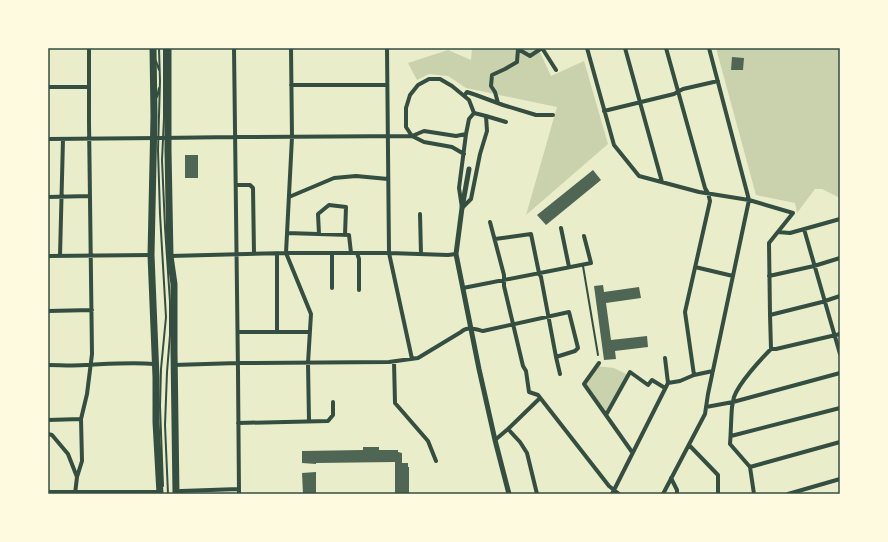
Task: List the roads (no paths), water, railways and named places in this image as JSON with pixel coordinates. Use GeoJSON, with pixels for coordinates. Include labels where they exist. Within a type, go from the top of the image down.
{"type":"FeatureCollection","features":[{"type":"Feature","properties":{"kind":"main road"},"geometry":{"type":"LineString","coordinates":[[153,48],[154,116],[156,138],[151,255],[154,364],[156,377],[156,422],[161,491]]}},
{"type":"Feature","properties":{"kind":"main road"},"geometry":{"type":"LineString","coordinates":[[168,48],[166,138],[170,256],[174,284],[176,493]]}},
{"type":"Feature","properties":{"kind":"street"},"geometry":{"type":"LineString","coordinates":[[75,493],[77,477],[82,461],[82,419],[92,354],[89,48]]}},
{"type":"Feature","properties":{"kind":"street"},"geometry":{"type":"LineString","coordinates":[[234,48],[239,494]]}},
{"type":"Feature","properties":{"kind":"street"},"geometry":{"type":"LineString","coordinates":[[291,48],[292,137],[286,253],[311,314],[308,363],[309,422]]}},
{"type":"Feature","properties":{"kind":"street"},"geometry":{"type":"LineString","coordinates":[[387,48],[389,253],[412,359]]}},
{"type":"Feature","properties":{"kind":"street"},"geometry":{"type":"LineString","coordinates":[[498,103],[495,92],[491,86],[492,75],[516,62],[518,49],[530,56],[542,48],[556,70]]}},
{"type":"Feature","properties":{"kind":"street"},"geometry":{"type":"LineString","coordinates":[[587,48],[614,145],[639,176],[699,192],[749,200],[793,213],[769,243],[771,349]]}},
{"type":"Feature","properties":{"kind":"street"},"geometry":{"type":"LineString","coordinates":[[626,48],[662,182]]}},
{"type":"Feature","properties":{"kind":"street"},"geometry":{"type":"LineString","coordinates":[[666,48],[705,188],[710,201],[685,312],[694,375]]}},
{"type":"Feature","properties":{"kind":"street"},"geometry":{"type":"LineString","coordinates":[[663,494],[705,414],[749,200],[709,48]]}},
{"type":"Feature","properties":{"kind":"street"},"geometry":{"type":"LineString","coordinates":[[464,154],[452,147],[424,142],[412,136],[406,127],[406,108],[410,95],[418,85],[429,79],[440,79],[452,86],[469,100],[474,113]]}},
{"type":"Feature","properties":{"kind":"street"},"geometry":{"type":"LineString","coordinates":[[604,111],[674,94],[683,90],[718,81]]}},
{"type":"Feature","properties":{"kind":"street"},"geometry":{"type":"LineString","coordinates":[[291,85],[387,85]]}},
{"type":"Feature","properties":{"kind":"street"},"geometry":{"type":"LineString","coordinates":[[48,87],[89,87]]}},
{"type":"Feature","properties":{"kind":"street"},"geometry":{"type":"LineString","coordinates":[[464,96],[467,92],[536,115],[553,115]]}},
{"type":"Feature","properties":{"kind":"street"},"geometry":{"type":"LineString","coordinates":[[474,113],[506,122]]}},
{"type":"Feature","properties":{"kind":"street"},"geometry":{"type":"LineString","coordinates":[[462,208],[459,188],[469,118],[474,113]]}},
{"type":"Feature","properties":{"kind":"street"},"geometry":{"type":"LineString","coordinates":[[462,208],[470,200],[480,154],[487,132],[486,116]]}},
{"type":"Feature","properties":{"kind":"street"},"geometry":{"type":"LineString","coordinates":[[48,139],[235,136],[412,136],[424,131],[456,136],[466,134]]}},
{"type":"Feature","properties":{"kind":"street"},"geometry":{"type":"LineString","coordinates":[[60,256],[63,139]]}},
{"type":"Feature","properties":{"kind":"street"},"geometry":{"type":"LineString","coordinates":[[469,169],[456,254],[495,440],[509,494]]}},
{"type":"Feature","properties":{"kind":"street"},"geometry":{"type":"LineString","coordinates":[[289,197],[334,178],[356,176],[388,179]]}},
{"type":"Feature","properties":{"kind":"street"},"geometry":{"type":"LineString","coordinates":[[236,185],[250,185],[252,188],[254,254]]}},
{"type":"Feature","properties":{"kind":"street"},"geometry":{"type":"LineString","coordinates":[[48,197],[90,196]]}},
{"type":"Feature","properties":{"kind":"street"},"geometry":{"type":"LineString","coordinates":[[319,234],[318,214],[329,205],[346,207],[345,235]]}},
{"type":"Feature","properties":{"kind":"street"},"geometry":{"type":"LineString","coordinates":[[420,214],[421,254]]}},
{"type":"Feature","properties":{"kind":"street"},"geometry":{"type":"LineString","coordinates":[[778,232],[790,234],[840,219]]}},
{"type":"Feature","properties":{"kind":"street"},"geometry":{"type":"LineString","coordinates":[[490,222],[504,275],[504,286],[523,366],[526,371],[529,392],[538,395],[609,486],[612,492],[618,494]]}},
{"type":"Feature","properties":{"kind":"street"},"geometry":{"type":"LineString","coordinates":[[561,228],[568,267]]}},
{"type":"Feature","properties":{"kind":"street"},"geometry":{"type":"LineString","coordinates":[[804,229],[840,354]]}},
{"type":"Feature","properties":{"kind":"street"},"geometry":{"type":"LineString","coordinates":[[287,233],[349,235],[351,253]]}},
{"type":"Feature","properties":{"kind":"street"},"geometry":{"type":"LineString","coordinates":[[495,239],[531,234],[560,374]]}},
{"type":"Feature","properties":{"kind":"street"},"geometry":{"type":"LineString","coordinates":[[463,288],[592,263],[584,236]]}},
{"type":"Feature","properties":{"kind":"street"},"geometry":{"type":"LineString","coordinates":[[170,256],[277,253],[456,254]]}},
{"type":"Feature","properties":{"kind":"street"},"geometry":{"type":"LineString","coordinates":[[277,253],[277,332]]}},
{"type":"Feature","properties":{"kind":"street"},"geometry":{"type":"LineString","coordinates":[[332,253],[332,288]]}},
{"type":"Feature","properties":{"kind":"street"},"geometry":{"type":"LineString","coordinates":[[357,253],[359,258],[359,290]]}},
{"type":"Feature","properties":{"kind":"street"},"geometry":{"type":"LineString","coordinates":[[48,256],[151,255]]}},
{"type":"Feature","properties":{"kind":"street"},"geometry":{"type":"LineString","coordinates":[[769,276],[814,266],[840,258]]}},
{"type":"Feature","properties":{"kind":"street"},"geometry":{"type":"LineString","coordinates":[[695,267],[733,276]]}},
{"type":"Feature","properties":{"kind":"street"},"geometry":{"type":"LineString","coordinates":[[770,315],[840,296]]}},
{"type":"Feature","properties":{"kind":"street"},"geometry":{"type":"LineString","coordinates":[[48,311],[92,310]]}},
{"type":"Feature","properties":{"kind":"street"},"geometry":{"type":"LineString","coordinates":[[174,365],[394,362],[418,358],[464,329],[482,331],[569,312],[578,348],[575,352],[556,357]]}},
{"type":"Feature","properties":{"kind":"street"},"geometry":{"type":"LineString","coordinates":[[238,332],[310,332]]}},
{"type":"Feature","properties":{"kind":"street"},"geometry":{"type":"LineString","coordinates":[[754,494],[750,467],[730,444],[731,416],[734,398],[742,384],[771,349],[840,334]]}},
{"type":"Feature","properties":{"kind":"street"},"geometry":{"type":"LineString","coordinates":[[665,358],[668,384]]}},
{"type":"Feature","properties":{"kind":"street"},"geometry":{"type":"LineString","coordinates":[[394,362],[395,403],[428,441],[436,460]]}},
{"type":"Feature","properties":{"kind":"street"},"geometry":{"type":"LineString","coordinates":[[599,363],[584,384],[632,452]]}},
{"type":"Feature","properties":{"kind":"street"},"geometry":{"type":"LineString","coordinates":[[48,365],[154,364]]}},
{"type":"Feature","properties":{"kind":"street"},"geometry":{"type":"LineString","coordinates":[[612,492],[668,384],[694,375],[713,371]]}},
{"type":"Feature","properties":{"kind":"street"},"geometry":{"type":"LineString","coordinates":[[606,415],[630,372],[648,385],[652,380],[665,388]]}},
{"type":"Feature","properties":{"kind":"street"},"geometry":{"type":"LineString","coordinates":[[706,407],[733,402],[840,373]]}},
{"type":"Feature","properties":{"kind":"street"},"geometry":{"type":"LineString","coordinates":[[495,440],[540,398]]}},
{"type":"Feature","properties":{"kind":"street"},"geometry":{"type":"LineString","coordinates":[[238,423],[328,421],[333,415],[333,402]]}},
{"type":"Feature","properties":{"kind":"street"},"geometry":{"type":"LineString","coordinates":[[731,436],[840,408]]}},
{"type":"Feature","properties":{"kind":"street"},"geometry":{"type":"LineString","coordinates":[[48,420],[82,419]]}},
{"type":"Feature","properties":{"kind":"street"},"geometry":{"type":"LineString","coordinates":[[508,429],[520,442],[527,453],[537,494]]}},
{"type":"Feature","properties":{"kind":"street"},"geometry":{"type":"LineString","coordinates":[[48,434],[52,435],[68,454],[77,477]]}},
{"type":"Feature","properties":{"kind":"street"},"geometry":{"type":"LineString","coordinates":[[750,467],[840,442]]}},
{"type":"Feature","properties":{"kind":"street"},"geometry":{"type":"LineString","coordinates":[[689,445],[718,475],[718,494]]}},
{"type":"Feature","properties":{"kind":"street"},"geometry":{"type":"LineString","coordinates":[[671,478],[677,490],[677,494]]}},
{"type":"Feature","properties":{"kind":"street"},"geometry":{"type":"LineString","coordinates":[[788,494],[840,479]]}},
{"type":"Feature","properties":{"kind":"street"},"geometry":{"type":"LineString","coordinates":[[176,493],[182,491],[239,489]]}},
{"type":"Feature","properties":{"kind":"street"},"geometry":{"type":"LineString","coordinates":[[48,492],[100,493],[161,491]]}},
{"type":"Feature","properties":{"kind":"lane"},"geometry":{"type":"LineString","coordinates":[[153,48],[160,73]]}},
{"type":"Feature","properties":{"kind":"lane"},"geometry":{"type":"LineString","coordinates":[[159,48],[160,81],[156,138],[166,317],[161,370],[161,491]]}},
{"type":"Feature","properties":{"kind":"lane"},"geometry":{"type":"LineString","coordinates":[[164,48],[164,118],[166,138],[162,160],[170,302],[170,335],[166,372],[165,425],[168,494]]}},
{"type":"Feature","properties":{"kind":"lane"},"geometry":{"type":"LineString","coordinates":[[154,116],[160,81]]}},
{"type":"Feature","properties":{"kind":"lane"},"geometry":{"type":"LineString","coordinates":[[582,264],[598,356]]}}]}
